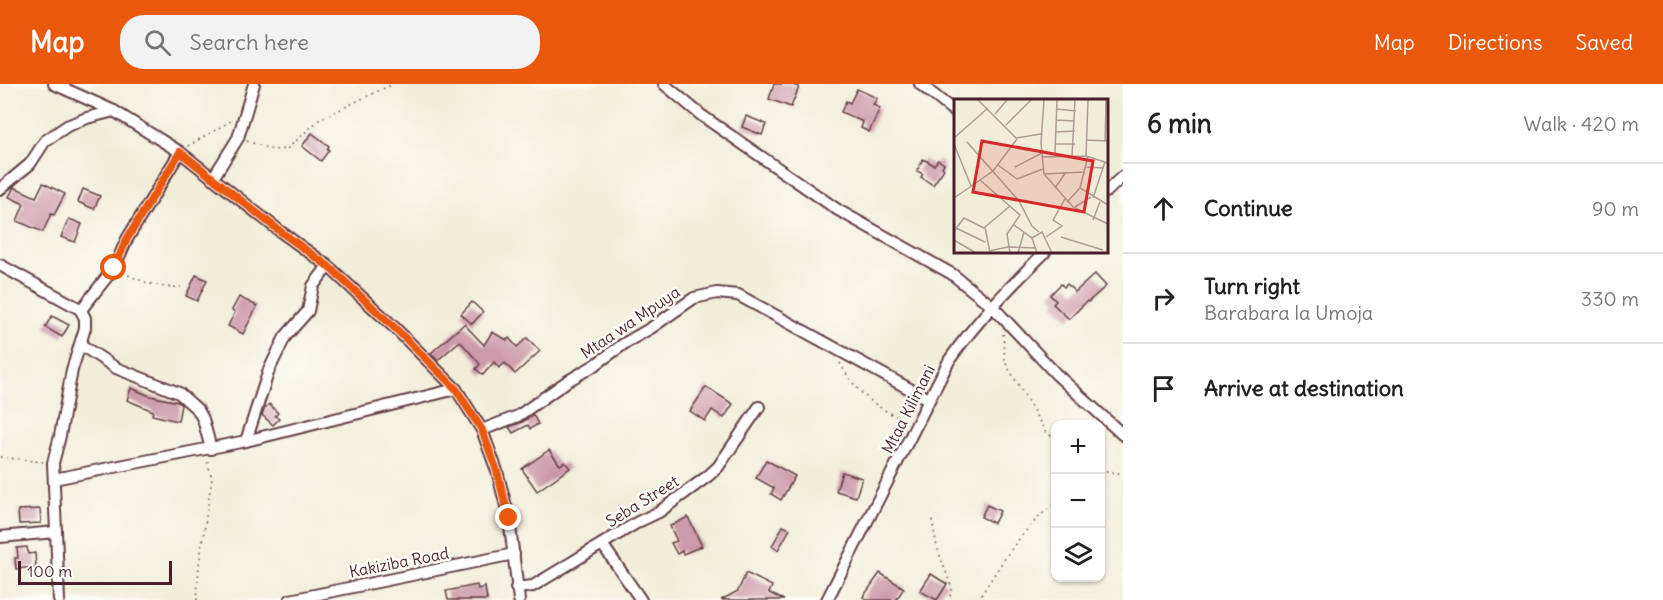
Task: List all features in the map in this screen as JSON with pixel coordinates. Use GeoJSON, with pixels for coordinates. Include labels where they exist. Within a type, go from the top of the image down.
{"type":"FeatureCollection","features":[{"type":"Feature","properties":{"kind":"street"},"geometry":{"type":"LineString","coordinates":[[54,84],[114,111],[180,152],[213,177],[281,232],[328,266],[456,389],[482,430],[497,471],[509,518],[519,600]]}},
{"type":"Feature","properties":{"kind":"street"},"geometry":{"type":"LineString","coordinates":[[213,177],[238,138],[254,84]]}},
{"type":"Feature","properties":{"kind":"street"},"geometry":{"type":"LineString","coordinates":[[664,84],[701,115],[838,210],[952,274],[992,306],[1056,374],[1123,435]]}},
{"type":"Feature","properties":{"kind":"street"},"geometry":{"type":"LineString","coordinates":[[920,84],[954,111]]}},
{"type":"Feature","properties":{"kind":"street"},"geometry":{"type":"LineString","coordinates":[[0,189],[30,164],[45,141],[77,122],[114,111]]}},
{"type":"Feature","properties":{"kind":"street"},"geometry":{"type":"LineString","coordinates":[[81,310],[114,268],[127,239],[180,152]]}},
{"type":"Feature","properties":{"kind":"street"},"geometry":{"type":"LineString","coordinates":[[1108,191],[1123,176]]}},
{"type":"Feature","properties":{"kind":"street","name":"Mtaa Kilimani"},"geometry":{"type":"LineString","coordinates":[[827,600],[950,359],[992,306],[1043,254]]}},
{"type":"Feature","properties":{"kind":"street"},"geometry":{"type":"LineString","coordinates":[[0,265],[81,310],[85,318],[85,328],[72,370],[53,463],[59,600]]}},
{"type":"Feature","properties":{"kind":"street"},"geometry":{"type":"LineString","coordinates":[[246,441],[269,370],[285,337],[309,310],[313,286],[328,266]]}},
{"type":"Feature","properties":{"kind":"street","name":"Mtaa wa Mpuya"},"geometry":{"type":"LineString","coordinates":[[482,430],[518,416],[694,298],[717,293],[738,296],[928,399]]}},
{"type":"Feature","properties":{"kind":"street"},"geometry":{"type":"LineString","coordinates":[[81,345],[116,368],[179,393],[198,410],[203,419],[207,449]]}},
{"type":"Feature","properties":{"kind":"street"},"geometry":{"type":"LineString","coordinates":[[54,479],[246,441],[456,389]]}},
{"type":"Feature","properties":{"kind":"street","name":"Seba Street"},"geometry":{"type":"LineString","coordinates":[[516,588],[533,586],[638,522],[659,512],[718,467],[759,407]]}},
{"type":"Feature","properties":{"kind":"street"},"geometry":{"type":"LineString","coordinates":[[0,537],[56,532]]}},
{"type":"Feature","properties":{"kind":"street"},"geometry":{"type":"LineString","coordinates":[[602,544],[641,600]]}},
{"type":"Feature","properties":{"kind":"street","name":"Kakiziba Road"},"geometry":{"type":"LineString","coordinates":[[290,600],[513,554]]}},
{"type":"Feature","properties":{"kind":"path"},"geometry":{"type":"LineString","coordinates":[[238,138],[273,150],[287,149],[320,119],[393,84]]}},
{"type":"Feature","properties":{"kind":"path"},"geometry":{"type":"LineString","coordinates":[[439,84],[451,86],[453,84]]}},
{"type":"Feature","properties":{"kind":"path"},"geometry":{"type":"LineString","coordinates":[[180,152],[200,137],[246,113]]}},
{"type":"Feature","properties":{"kind":"path"},"geometry":{"type":"LineString","coordinates":[[114,268],[137,280],[168,288],[182,287]]}},
{"type":"Feature","properties":{"kind":"path"},"geometry":{"type":"LineString","coordinates":[[1001,315],[1005,362],[1045,431],[1051,436]]}},
{"type":"Feature","properties":{"kind":"path"},"geometry":{"type":"LineString","coordinates":[[839,361],[850,382],[863,396],[886,412],[915,425]]}},
{"type":"Feature","properties":{"kind":"path"},"geometry":{"type":"LineString","coordinates":[[197,600],[199,565],[212,478],[207,449]]}},
{"type":"Feature","properties":{"kind":"path"},"geometry":{"type":"LineString","coordinates":[[0,457],[53,463]]}},
{"type":"Feature","properties":{"kind":"path"},"geometry":{"type":"LineString","coordinates":[[1105,471],[1123,474]]}},
{"type":"Feature","properties":{"kind":"path"},"geometry":{"type":"LineString","coordinates":[[978,600],[1005,557],[1051,506]]}},
{"type":"Feature","properties":{"kind":"path"},"geometry":{"type":"LineString","coordinates":[[932,520],[937,547],[952,589],[949,600]]}},
{"type":"Feature","properties":{"kind":"building"},"geometry":{"type":"Polygon","coordinates":[[[774,84],[799,87],[791,107],[769,99],[774,84]]]}},
{"type":"Feature","properties":{"kind":"building"},"geometry":{"type":"Polygon","coordinates":[[[857,89],[877,98],[873,105],[880,108],[869,132],[861,128],[863,122],[841,112],[846,101],[850,103],[857,89]]]}},
{"type":"Feature","properties":{"kind":"building"},"geometry":{"type":"Polygon","coordinates":[[[746,116],[766,124],[762,135],[742,127],[746,116]]]}},
{"type":"Feature","properties":{"kind":"building"},"geometry":{"type":"Polygon","coordinates":[[[312,133],[329,146],[327,149],[329,150],[321,161],[302,146],[312,133]]]}},
{"type":"Feature","properties":{"kind":"building"},"geometry":{"type":"Polygon","coordinates":[[[923,159],[934,165],[938,160],[944,164],[942,167],[944,169],[933,185],[921,177],[923,174],[917,171],[923,159]]]}},
{"type":"Feature","properties":{"kind":"building"},"geometry":{"type":"Polygon","coordinates":[[[43,183],[65,194],[54,215],[51,214],[43,232],[17,221],[24,204],[9,197],[14,187],[36,197],[43,183]]]}},
{"type":"Feature","properties":{"kind":"building"},"geometry":{"type":"Polygon","coordinates":[[[83,189],[100,196],[94,209],[78,202],[83,189]]]}},
{"type":"Feature","properties":{"kind":"building"},"geometry":{"type":"Polygon","coordinates":[[[69,219],[82,224],[75,242],[61,237],[69,219]]]}},
{"type":"Feature","properties":{"kind":"building"},"geometry":{"type":"Polygon","coordinates":[[[1095,274],[1106,286],[1069,319],[1053,304],[1056,301],[1050,295],[1061,284],[1064,287],[1067,284],[1075,292],[1095,274]]]}},
{"type":"Feature","properties":{"kind":"building"},"geometry":{"type":"Polygon","coordinates":[[[196,275],[207,280],[197,301],[186,296],[196,275]]]}},
{"type":"Feature","properties":{"kind":"building"},"geometry":{"type":"Polygon","coordinates":[[[239,297],[257,306],[243,334],[228,326],[235,312],[232,310],[239,297]]]}},
{"type":"Feature","properties":{"kind":"building"},"geometry":{"type":"Polygon","coordinates":[[[472,302],[483,312],[472,324],[461,314],[472,302]]]}},
{"type":"Feature","properties":{"kind":"building"},"geometry":{"type":"Polygon","coordinates":[[[52,316],[69,325],[62,337],[45,327],[52,316]]]}},
{"type":"Feature","properties":{"kind":"building"},"geometry":{"type":"Polygon","coordinates":[[[464,324],[484,345],[492,332],[507,340],[509,338],[517,347],[527,338],[540,351],[515,374],[505,363],[499,368],[494,362],[483,375],[476,369],[480,364],[460,341],[438,360],[431,353],[464,324]]]}},
{"type":"Feature","properties":{"kind":"building"},"geometry":{"type":"Polygon","coordinates":[[[706,387],[733,404],[724,418],[712,410],[705,421],[690,411],[706,387]]]}},
{"type":"Feature","properties":{"kind":"building"},"geometry":{"type":"Polygon","coordinates":[[[131,388],[150,396],[178,402],[181,405],[178,421],[152,415],[153,411],[127,400],[131,388]]]}},
{"type":"Feature","properties":{"kind":"building"},"geometry":{"type":"Polygon","coordinates":[[[269,404],[278,413],[275,416],[279,419],[273,425],[262,415],[269,404]]]}},
{"type":"Feature","properties":{"kind":"building"},"geometry":{"type":"Polygon","coordinates":[[[533,415],[538,424],[530,429],[528,425],[513,433],[509,427],[533,415]]]}},
{"type":"Feature","properties":{"kind":"building"},"geometry":{"type":"Polygon","coordinates":[[[549,450],[560,465],[565,462],[570,468],[537,491],[522,469],[549,450]]]}},
{"type":"Feature","properties":{"kind":"building"},"geometry":{"type":"Polygon","coordinates":[[[766,460],[795,476],[781,500],[771,494],[774,488],[756,478],[766,460]]]}},
{"type":"Feature","properties":{"kind":"building"},"geometry":{"type":"Polygon","coordinates":[[[842,472],[862,478],[856,497],[836,491],[842,472]]]}},
{"type":"Feature","properties":{"kind":"building"},"geometry":{"type":"Polygon","coordinates":[[[987,505],[1000,511],[994,523],[981,517],[987,505]]]}},
{"type":"Feature","properties":{"kind":"building"},"geometry":{"type":"Polygon","coordinates":[[[40,509],[41,523],[19,524],[18,510],[40,509]]]}},
{"type":"Feature","properties":{"kind":"building"},"geometry":{"type":"Polygon","coordinates":[[[688,517],[702,546],[683,554],[682,551],[677,554],[671,543],[677,541],[670,526],[688,517]]]}},
{"type":"Feature","properties":{"kind":"building"},"geometry":{"type":"Polygon","coordinates":[[[783,526],[790,529],[778,550],[772,546],[783,526]]]}},
{"type":"Feature","properties":{"kind":"building"},"geometry":{"type":"Polygon","coordinates":[[[27,547],[28,554],[35,553],[36,567],[16,569],[17,548],[27,547]]]}},
{"type":"Feature","properties":{"kind":"building"},"geometry":{"type":"Polygon","coordinates":[[[746,573],[772,586],[769,593],[784,600],[721,600],[738,591],[746,573]]]}},
{"type":"Feature","properties":{"kind":"building"},"geometry":{"type":"Polygon","coordinates":[[[880,573],[904,588],[896,600],[868,600],[863,597],[880,573]]]}},
{"type":"Feature","properties":{"kind":"building"},"geometry":{"type":"Polygon","coordinates":[[[931,574],[947,584],[937,600],[920,591],[931,574]]]}},
{"type":"Feature","properties":{"kind":"building"},"geometry":{"type":"Polygon","coordinates":[[[477,585],[478,589],[485,587],[487,600],[448,600],[446,591],[477,585]]]}},
{"type":"Feature","properties":{"kind":"route"},"geometry":{"type":"LineString","coordinates":[[114,268],[127,239],[180,152],[328,266],[456,389],[482,430],[497,471],[509,518]]}}]}
